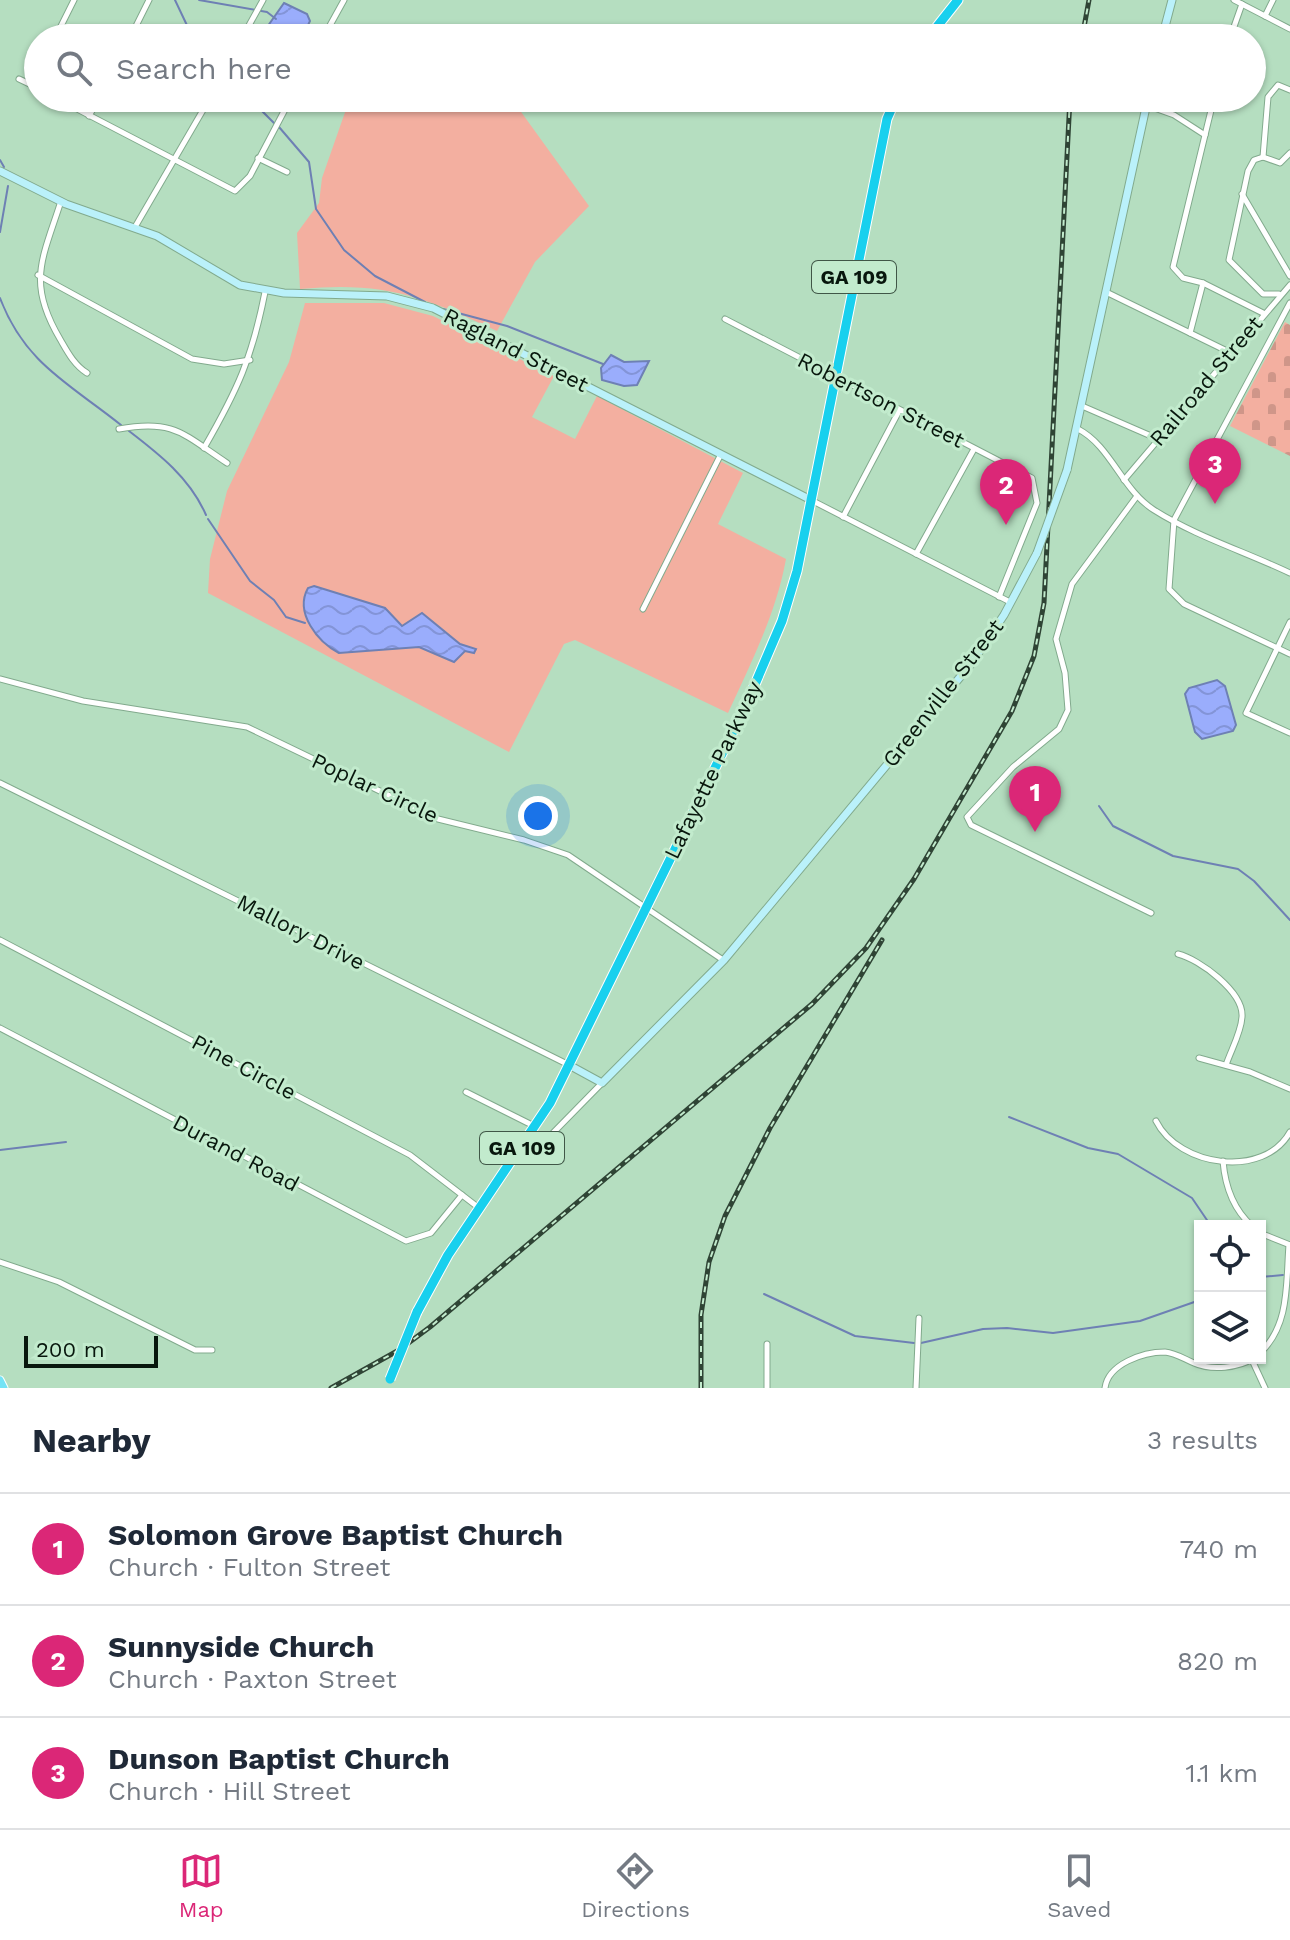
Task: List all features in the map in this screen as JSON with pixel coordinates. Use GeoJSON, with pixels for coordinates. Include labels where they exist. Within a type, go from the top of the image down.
{"type":"FeatureCollection","features":[{"type":"Feature","properties":{"kind":"highway"},"geometry":{"type":"LineString","coordinates":[[939,24],[958,0]]}},
{"type":"Feature","properties":{"kind":"highway","name":"Lafayette Parkway"},"geometry":{"type":"LineString","coordinates":[[389,1384],[417,1312],[479,1208],[536,1127],[569,1065],[775,639],[797,571],[833,377],[890,112]]}},
{"type":"Feature","properties":{"kind":"main road"},"geometry":{"type":"LineString","coordinates":[[0,1380],[4,1388]]}},
{"type":"Feature","properties":{"kind":"street"},"geometry":{"type":"LineString","coordinates":[[62,24],[74,0]]}},
{"type":"Feature","properties":{"kind":"street"},"geometry":{"type":"LineString","coordinates":[[137,24],[149,0]]}},
{"type":"Feature","properties":{"kind":"street"},"geometry":{"type":"LineString","coordinates":[[250,24],[263,0]]}},
{"type":"Feature","properties":{"kind":"street"},"geometry":{"type":"LineString","coordinates":[[331,24],[344,0]]}},
{"type":"Feature","properties":{"kind":"street"},"geometry":{"type":"LineString","coordinates":[[1166,24],[1172,0]]}},
{"type":"Feature","properties":{"kind":"street"},"geometry":{"type":"LineString","coordinates":[[1234,0],[1290,29]]}},
{"type":"Feature","properties":{"kind":"street"},"geometry":{"type":"LineString","coordinates":[[1265,16],[1273,0]]}},
{"type":"Feature","properties":{"kind":"street"},"geometry":{"type":"LineString","coordinates":[[1235,24],[1242,4]]}},
{"type":"Feature","properties":{"kind":"street"},"geometry":{"type":"LineString","coordinates":[[19,79],[24,81]]}},
{"type":"Feature","properties":{"kind":"street"},"geometry":{"type":"LineString","coordinates":[[1266,110],[1270,92],[1279,85],[1290,90]]}},
{"type":"Feature","properties":{"kind":"street"},"geometry":{"type":"LineString","coordinates":[[82,112],[235,191],[243,185],[283,112]]}},
{"type":"Feature","properties":{"kind":"street"},"geometry":{"type":"LineString","coordinates":[[89,116],[91,112]]}},
{"type":"Feature","properties":{"kind":"street"},"geometry":{"type":"LineString","coordinates":[[135,227],[202,112]]}},
{"type":"Feature","properties":{"kind":"street","name":"Greenville Street"},"geometry":{"type":"LineString","coordinates":[[552,1134],[724,960],[957,682],[1011,603],[1037,553],[1067,470],[1145,112]]}},
{"type":"Feature","properties":{"kind":"street"},"geometry":{"type":"LineString","coordinates":[[1168,112],[1205,135]]}},
{"type":"Feature","properties":{"kind":"street"},"geometry":{"type":"LineString","coordinates":[[1211,112],[1173,267],[1183,278],[1203,283],[1265,310]]}},
{"type":"Feature","properties":{"kind":"street"},"geometry":{"type":"LineString","coordinates":[[1263,157],[1265,112]]}},
{"type":"Feature","properties":{"kind":"street"},"geometry":{"type":"LineString","coordinates":[[1265,310],[1263,294],[1229,260],[1242,193],[1254,160],[1263,157],[1280,163],[1290,153]]}},
{"type":"Feature","properties":{"kind":"street"},"geometry":{"type":"LineString","coordinates":[[258,158],[287,172]]}},
{"type":"Feature","properties":{"kind":"street","name":"Ragland Street"},"geometry":{"type":"LineString","coordinates":[[0,171],[61,201],[135,227],[180,249],[213,272],[240,285],[265,292],[387,296],[433,308],[1011,603]]}},
{"type":"Feature","properties":{"kind":"street"},"geometry":{"type":"LineString","coordinates":[[1242,193],[1290,276]]}},
{"type":"Feature","properties":{"kind":"street"},"geometry":{"type":"LineString","coordinates":[[61,201],[38,275],[40,293],[53,327],[71,357],[87,373]]}},
{"type":"Feature","properties":{"kind":"street"},"geometry":{"type":"LineString","coordinates":[[38,275],[192,359],[224,364],[250,360]]}},
{"type":"Feature","properties":{"kind":"street"},"geometry":{"type":"LineString","coordinates":[[1190,333],[1203,283]]}},
{"type":"Feature","properties":{"kind":"street","name":"Railroad Street"},"geometry":{"type":"LineString","coordinates":[[1124,480],[1229,352],[1290,285]]}},
{"type":"Feature","properties":{"kind":"street"},"geometry":{"type":"LineString","coordinates":[[204,448],[250,360],[265,292]]}},
{"type":"Feature","properties":{"kind":"street"},"geometry":{"type":"LineString","coordinates":[[1106,292],[1229,352]]}},
{"type":"Feature","properties":{"kind":"street"},"geometry":{"type":"LineString","coordinates":[[1263,294],[1279,294]]}},
{"type":"Feature","properties":{"kind":"street"},"geometry":{"type":"LineString","coordinates":[[1290,303],[1174,520],[1169,560],[1171,595],[1290,654]]}},
{"type":"Feature","properties":{"kind":"street"},"geometry":{"type":"LineString","coordinates":[[1283,317],[1290,321]]}},
{"type":"Feature","properties":{"kind":"street","name":"Robertson Street"},"geometry":{"type":"LineString","coordinates":[[725,319],[899,411],[1029,475],[1035,482],[1037,503],[999,597]]}},
{"type":"Feature","properties":{"kind":"street"},"geometry":{"type":"LineString","coordinates":[[1082,406],[1158,439]]}},
{"type":"Feature","properties":{"kind":"street"},"geometry":{"type":"LineString","coordinates":[[843,517],[899,411]]}},
{"type":"Feature","properties":{"kind":"street"},"geometry":{"type":"LineString","coordinates":[[119,429],[162,424],[227,463]]}},
{"type":"Feature","properties":{"kind":"street"},"geometry":{"type":"LineString","coordinates":[[1078,429],[1094,442],[1137,496],[1154,510],[1290,573]]}},
{"type":"Feature","properties":{"kind":"street"},"geometry":{"type":"LineString","coordinates":[[916,554],[974,449]]}},
{"type":"Feature","properties":{"kind":"street"},"geometry":{"type":"LineString","coordinates":[[643,609],[720,456]]}},
{"type":"Feature","properties":{"kind":"street"},"geometry":{"type":"LineString","coordinates":[[1137,496],[1072,584],[1056,639],[1070,701],[1059,729],[1013,767],[967,817],[971,825],[1151,913]]}},
{"type":"Feature","properties":{"kind":"street"},"geometry":{"type":"LineString","coordinates":[[1290,622],[1246,713],[1290,733]]}},
{"type":"Feature","properties":{"kind":"street","name":"Poplar Circle"},"geometry":{"type":"LineString","coordinates":[[0,679],[83,701],[247,727],[438,819],[524,840],[568,855],[724,960]]}},
{"type":"Feature","properties":{"kind":"street","name":"Mallory Drive"},"geometry":{"type":"LineString","coordinates":[[0,783],[602,1083]]}},
{"type":"Feature","properties":{"kind":"street","name":"Pine Circle"},"geometry":{"type":"LineString","coordinates":[[0,940],[410,1155],[479,1208]]}},
{"type":"Feature","properties":{"kind":"street"},"geometry":{"type":"LineString","coordinates":[[1178,954],[1193,958],[1239,1003],[1242,1017],[1226,1065]]}},
{"type":"Feature","properties":{"kind":"street","name":"Durand Road"},"geometry":{"type":"LineString","coordinates":[[0,1028],[406,1241],[431,1233],[462,1195]]}},
{"type":"Feature","properties":{"kind":"street"},"geometry":{"type":"LineString","coordinates":[[1199,1058],[1290,1089]]}},
{"type":"Feature","properties":{"kind":"street"},"geometry":{"type":"LineString","coordinates":[[466,1092],[536,1127]]}},
{"type":"Feature","properties":{"kind":"street"},"geometry":{"type":"LineString","coordinates":[[1156,1121],[1160,1130],[1196,1156],[1223,1161],[1261,1158],[1278,1149],[1290,1132]]}},
{"type":"Feature","properties":{"kind":"street"},"geometry":{"type":"LineString","coordinates":[[1223,1161],[1225,1180],[1235,1204],[1247,1220]]}},
{"type":"Feature","properties":{"kind":"street"},"geometry":{"type":"LineString","coordinates":[[1266,1235],[1290,1245],[1284,1312],[1278,1331],[1266,1346]]}},
{"type":"Feature","properties":{"kind":"street"},"geometry":{"type":"LineString","coordinates":[[0,1262],[59,1282],[195,1350],[212,1350]]}},
{"type":"Feature","properties":{"kind":"street"},"geometry":{"type":"LineString","coordinates":[[916,1388],[919,1318]]}},
{"type":"Feature","properties":{"kind":"street"},"geometry":{"type":"LineString","coordinates":[[767,1344],[767,1388]]}},
{"type":"Feature","properties":{"kind":"street"},"geometry":{"type":"LineString","coordinates":[[1105,1388],[1112,1372],[1122,1363],[1164,1352],[1194,1362]]}},
{"type":"Feature","properties":{"kind":"street"},"geometry":{"type":"LineString","coordinates":[[1201,1364],[1213,1368],[1231,1364]]}},
{"type":"Feature","properties":{"kind":"street"},"geometry":{"type":"LineString","coordinates":[[1255,1364],[1265,1388]]}},
{"type":"Feature","properties":{"kind":"green space"},"geometry":{"type":"Polygon","coordinates":[[[345,112],[521,112],[589,206],[535,262],[497,331],[402,294],[355,287],[300,289],[297,233],[319,203],[322,178],[345,112]]]}},
{"type":"Feature","properties":{"kind":"green space"},"geometry":{"type":"Polygon","coordinates":[[[305,303],[384,303],[433,316],[554,376],[532,417],[575,439],[597,396],[743,473],[718,524],[786,559],[769,619],[728,713],[575,640],[564,644],[509,752],[208,593],[210,559],[227,491],[289,362],[305,303]]]}},
{"type":"Feature","properties":{"kind":"green space"},"geometry":{"type":"Polygon","coordinates":[[[1285,322],[1290,325],[1290,456],[1230,426],[1285,322]]]}},
{"type":"Feature","properties":{"kind":"water"},"geometry":{"type":"Polygon","coordinates":[[[284,3],[307,14],[310,21],[309,24],[269,24],[284,3]]]}},
{"type":"Feature","properties":{"kind":"water"},"geometry":{"type":"Polygon","coordinates":[[[611,355],[624,362],[649,361],[637,385],[624,386],[602,380],[601,368],[611,355]]]}},
{"type":"Feature","properties":{"kind":"water"},"geometry":{"type":"Polygon","coordinates":[[[314,586],[385,608],[402,626],[422,613],[460,644],[476,649],[474,653],[465,651],[454,662],[419,647],[339,653],[323,642],[306,617],[304,598],[308,588],[314,586]]]}},
{"type":"Feature","properties":{"kind":"water"},"geometry":{"type":"Polygon","coordinates":[[[1217,680],[1225,686],[1236,725],[1233,731],[1202,739],[1195,732],[1185,694],[1189,688],[1217,680]]]}},
{"type":"Feature","properties":{"kind":"waterway"},"geometry":{"type":"LineString","coordinates":[[175,0],[186,24]]}},
{"type":"Feature","properties":{"kind":"waterway"},"geometry":{"type":"LineString","coordinates":[[199,0],[267,12],[276,19]]}},
{"type":"Feature","properties":{"kind":"waterway"},"geometry":{"type":"LineString","coordinates":[[263,112],[274,123]]}},
{"type":"Feature","properties":{"kind":"waterway"},"geometry":{"type":"LineString","coordinates":[[279,127],[309,162],[316,209],[344,250],[375,276],[425,302]]}},
{"type":"Feature","properties":{"kind":"waterway"},"geometry":{"type":"LineString","coordinates":[[0,160],[4,167]]}},
{"type":"Feature","properties":{"kind":"waterway"},"geometry":{"type":"LineString","coordinates":[[0,232],[8,186]]}},
{"type":"Feature","properties":{"kind":"waterway"},"geometry":{"type":"LineString","coordinates":[[0,298],[10,321],[36,356],[121,425]]}},
{"type":"Feature","properties":{"kind":"waterway"},"geometry":{"type":"LineString","coordinates":[[443,309],[507,326],[603,364]]}},
{"type":"Feature","properties":{"kind":"waterway"},"geometry":{"type":"LineString","coordinates":[[129,431],[183,478],[206,515]]}},
{"type":"Feature","properties":{"kind":"waterway"},"geometry":{"type":"LineString","coordinates":[[208,519],[250,581],[274,600],[286,617],[305,623]]}},
{"type":"Feature","properties":{"kind":"waterway"},"geometry":{"type":"LineString","coordinates":[[1099,806],[1113,826],[1173,856],[1238,869],[1254,881],[1290,920]]}},
{"type":"Feature","properties":{"kind":"waterway"},"geometry":{"type":"LineString","coordinates":[[1009,1117],[1088,1148],[1118,1154],[1192,1198],[1207,1220]]}},
{"type":"Feature","properties":{"kind":"waterway"},"geometry":{"type":"LineString","coordinates":[[0,1150],[66,1142]]}},
{"type":"Feature","properties":{"kind":"waterway"},"geometry":{"type":"LineString","coordinates":[[1266,1276],[1283,1275]]}},
{"type":"Feature","properties":{"kind":"waterway"},"geometry":{"type":"LineString","coordinates":[[764,1294],[855,1336],[914,1343]]}},
{"type":"Feature","properties":{"kind":"waterway"},"geometry":{"type":"LineString","coordinates":[[921,1343],[983,1329],[1053,1333],[1140,1321],[1194,1302]]}},
{"type":"Feature","properties":{"kind":"railway"},"geometry":{"type":"LineString","coordinates":[[1085,24],[1089,0]]}},
{"type":"Feature","properties":{"kind":"railway"},"geometry":{"type":"LineString","coordinates":[[331,1388],[399,1350],[430,1327],[812,1004],[866,948],[914,879],[1012,711],[1034,656],[1044,603],[1069,112]]}},
{"type":"Feature","properties":{"kind":"railway"},"geometry":{"type":"LineString","coordinates":[[701,1388],[701,1315],[709,1262],[725,1216],[770,1128],[882,940]]}},
{"type":"Feature","properties":{"kind":"place","name":"Dunson Baptist Church"},"geometry":{"type":"Point","coordinates":[1215,504]}},
{"type":"Feature","properties":{"kind":"place","name":"Sunnyside Church"},"geometry":{"type":"Point","coordinates":[1006,525]}},
{"type":"Feature","properties":{"kind":"place","name":"Solomon Grove Baptist Church"},"geometry":{"type":"Point","coordinates":[1035,832]}}]}
